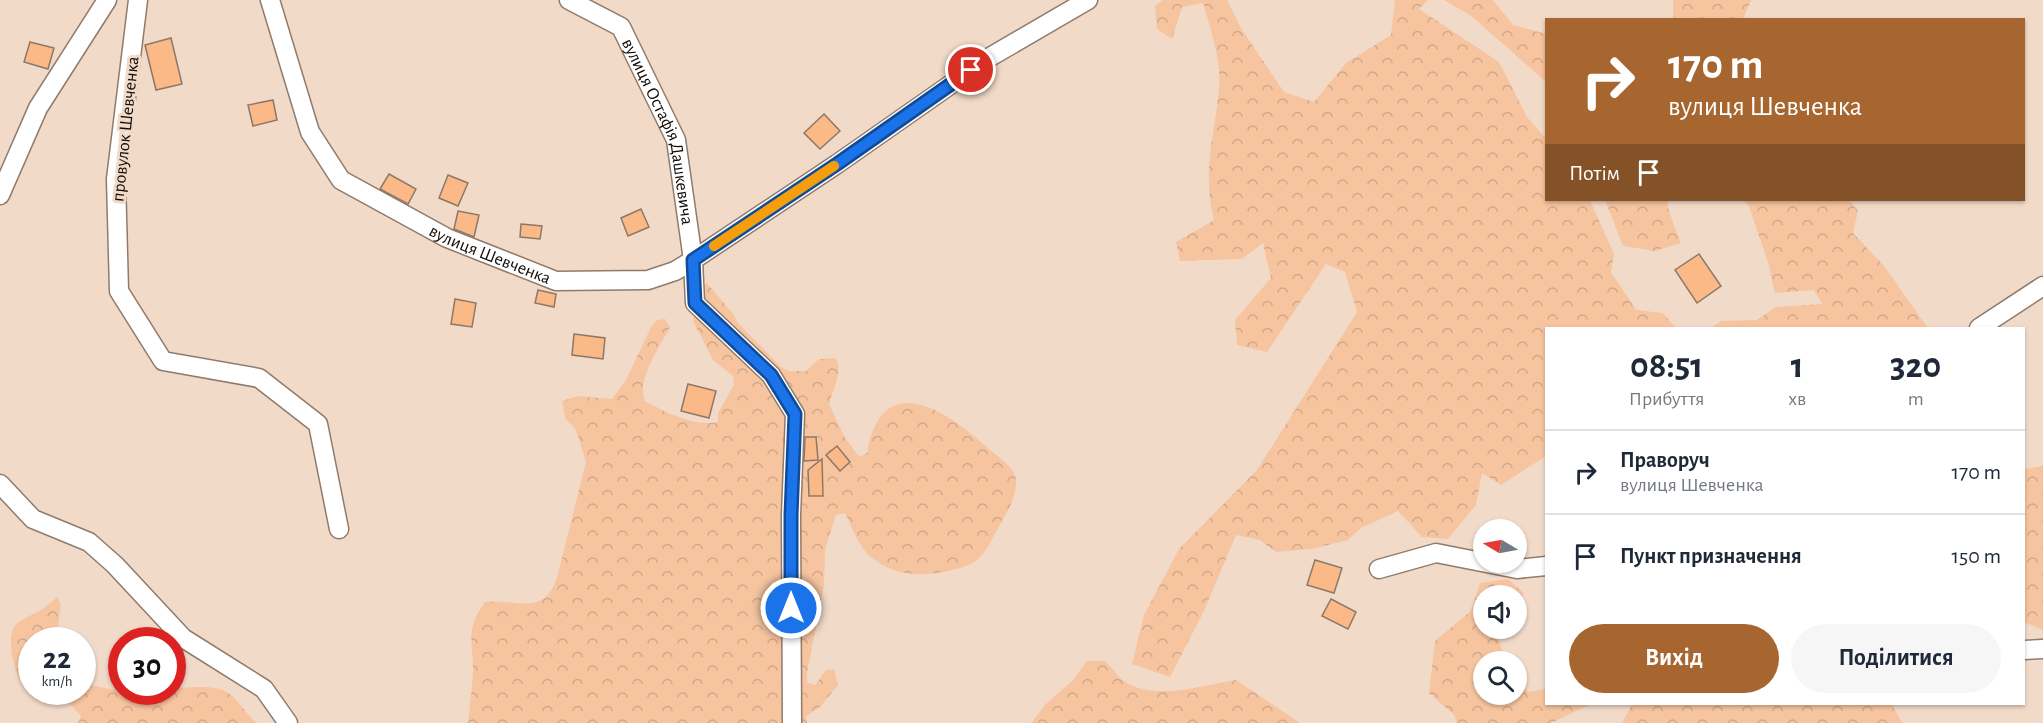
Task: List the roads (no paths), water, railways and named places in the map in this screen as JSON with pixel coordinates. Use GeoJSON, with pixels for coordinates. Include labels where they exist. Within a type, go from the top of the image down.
{"type":"FeatureCollection","features":[{"type":"Feature","properties":{"kind":"street"},"geometry":{"type":"LineString","coordinates":[[0,195],[38,108],[107,0]]}},
{"type":"Feature","properties":{"kind":"street","name":"провулок Шевченка"},"geometry":{"type":"LineString","coordinates":[[138,0],[116,179],[119,291],[163,361],[259,378],[318,424],[339,529]]}},
{"type":"Feature","properties":{"kind":"street","name":"вулиця Шевченка"},"geometry":{"type":"LineString","coordinates":[[270,0],[310,132],[341,180],[447,238],[556,281],[648,280],[675,271],[837,164],[990,57],[1088,0]]}},
{"type":"Feature","properties":{"kind":"street","name":"вулиця Остафія Дашкевича"},"geometry":{"type":"LineString","coordinates":[[569,0],[621,27],[676,140],[693,260],[695,303],[771,375],[795,414],[791,515],[792,723]]}},
{"type":"Feature","properties":{"kind":"street"},"geometry":{"type":"LineString","coordinates":[[1981,327],[2043,286]]}},
{"type":"Feature","properties":{"kind":"street"},"geometry":{"type":"LineString","coordinates":[[0,484],[33,519],[89,542],[115,565],[183,638],[264,688],[288,723]]}},
{"type":"Feature","properties":{"kind":"street"},"geometry":{"type":"LineString","coordinates":[[1379,569],[1436,553],[1517,569],[1545,566]]}},
{"type":"Feature","properties":{"kind":"street"},"geometry":{"type":"LineString","coordinates":[[2025,650],[2043,649]]}}]}
